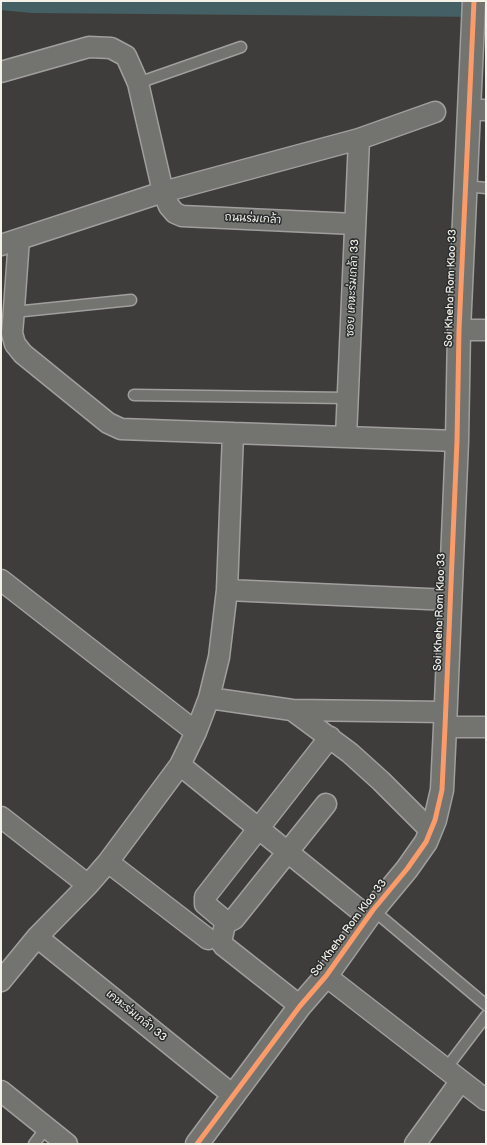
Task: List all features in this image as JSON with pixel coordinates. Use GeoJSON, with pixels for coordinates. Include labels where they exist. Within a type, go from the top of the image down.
{"type":"FeatureCollection","features":[{"type":"Feature","properties":{"kind":"street","name":"Soi Kheha Rom Klao 33"},"geometry":{"type":"LineString","coordinates":[[197,1144],[300,1006],[326,976],[371,913],[407,869],[426,842],[435,820],[442,790],[446,720],[457,441],[459,330],[476,187],[478,110],[473,26],[474,1]]}},
{"type":"Feature","properties":{"kind":"street","name":"ถนนร่มเกล้า"},"geometry":{"type":"LineString","coordinates":[[1,72],[89,48],[111,48],[126,56],[138,83],[163,192],[169,206],[175,213],[182,216],[356,224]]}},
{"type":"Feature","properties":{"kind":"street"},"geometry":{"type":"LineString","coordinates":[[435,112],[359,139],[163,192],[10,242],[9,318],[15,344],[23,354],[108,423],[121,429],[457,441]]}},
{"type":"Feature","properties":{"kind":"street","name":"ซอย เคหะร่มเกล้า 33"},"geometry":{"type":"LineString","coordinates":[[346,436],[359,139]]}},
{"type":"Feature","properties":{"kind":"street"},"geometry":{"type":"LineString","coordinates":[[459,330],[486,330]]}},
{"type":"Feature","properties":{"kind":"street"},"geometry":{"type":"LineString","coordinates":[[1,981],[37,936],[88,885],[108,862],[180,765],[196,732],[209,698],[219,657],[227,590],[232,433]]}},
{"type":"Feature","properties":{"kind":"street"},"geometry":{"type":"LineString","coordinates":[[1,580],[196,732]]}},
{"type":"Feature","properties":{"kind":"street"},"geometry":{"type":"LineString","coordinates":[[227,590],[450,600]]}},
{"type":"Feature","properties":{"kind":"street"},"geometry":{"type":"LineString","coordinates":[[209,698],[292,710],[446,720],[486,727]]}},
{"type":"Feature","properties":{"kind":"street"},"geometry":{"type":"LineString","coordinates":[[292,710],[330,737],[381,781],[431,831]]}},
{"type":"Feature","properties":{"kind":"street"},"geometry":{"type":"LineString","coordinates":[[326,804],[234,919],[230,921],[226,920],[204,904],[204,896],[330,737]]}},
{"type":"Feature","properties":{"kind":"street"},"geometry":{"type":"LineString","coordinates":[[180,765],[287,852],[371,913]]}},
{"type":"Feature","properties":{"kind":"street"},"geometry":{"type":"LineString","coordinates":[[1,818],[88,885]]}},
{"type":"Feature","properties":{"kind":"street"},"geometry":{"type":"LineString","coordinates":[[108,862],[208,939]]}},
{"type":"Feature","properties":{"kind":"street"},"geometry":{"type":"LineString","coordinates":[[226,920],[221,942],[224,946],[300,1006]]}},
{"type":"Feature","properties":{"kind":"street","name":"เคหะร่มเกล้า 33"},"geometry":{"type":"LineString","coordinates":[[37,936],[234,1096]]}},
{"type":"Feature","properties":{"kind":"street"},"geometry":{"type":"LineString","coordinates":[[326,976],[453,1076],[486,1100]]}},
{"type":"Feature","properties":{"kind":"street"},"geometry":{"type":"LineString","coordinates":[[415,1144],[453,1076]]}},
{"type":"Feature","properties":{"kind":"street"},"geometry":{"type":"LineString","coordinates":[[1,1091],[67,1144]]}},
{"type":"Feature","properties":{"kind":"lane"},"geometry":{"type":"LineString","coordinates":[[138,83],[241,47]]}},
{"type":"Feature","properties":{"kind":"lane"},"geometry":{"type":"LineString","coordinates":[[9,318],[131,300]]}},
{"type":"Feature","properties":{"kind":"lane"},"geometry":{"type":"LineString","coordinates":[[134,395],[348,398]]}},
{"type":"Feature","properties":{"kind":"lane"},"geometry":{"type":"LineString","coordinates":[[371,913],[486,1005]]}},
{"type":"Feature","properties":{"kind":"lane"},"geometry":{"type":"LineString","coordinates":[[453,1076],[486,1016]]}},
{"type":"Feature","properties":{"kind":"lane"},"geometry":{"type":"LineString","coordinates":[[34,1144],[46,1128]]}},
{"type":"Feature","properties":{"kind":"waterway"},"geometry":{"type":"LineString","coordinates":[[1,1],[33,4],[486,8]]}},
{"type":"Feature","properties":{"kind":"cycle path"},"geometry":{"type":"LineString","coordinates":[[197,1144],[300,1006],[326,976],[373,910],[407,869],[426,842],[435,820],[442,790],[457,441],[459,330],[474,1]]}}]}
